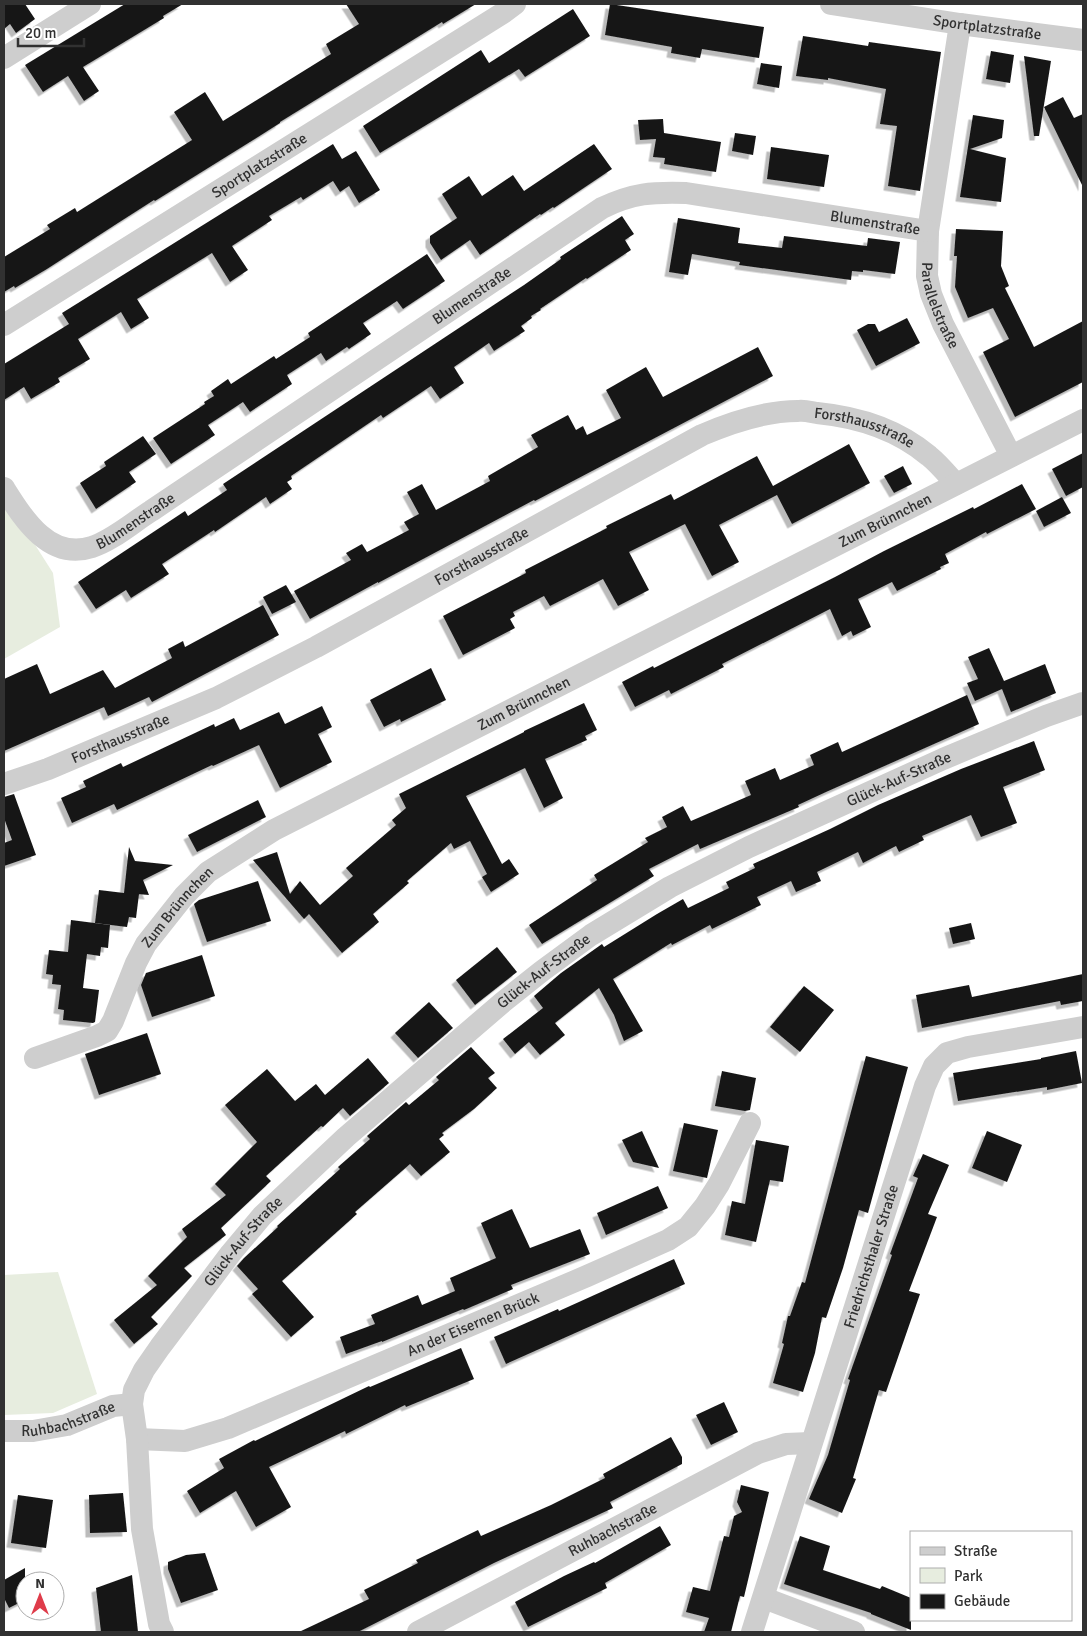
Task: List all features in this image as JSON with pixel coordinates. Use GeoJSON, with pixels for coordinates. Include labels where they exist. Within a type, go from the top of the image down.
{"type":"FeatureCollection","features":[{"type":"Feature","properties":{"kind":"street"},"geometry":{"type":"LineString","coordinates":[[4,58],[90,4]]}},
{"type":"Feature","properties":{"kind":"street","name":"Sportplatzstraße"},"geometry":{"type":"LineString","coordinates":[[4,325],[515,4]]}},
{"type":"Feature","properties":{"kind":"street","name":"Sportplatzstraße"},"geometry":{"type":"LineString","coordinates":[[831,4],[960,24],[1083,40]]}},
{"type":"Feature","properties":{"kind":"street","name":"Parallelstraße"},"geometry":{"type":"LineString","coordinates":[[960,24],[928,231],[927,276],[931,294],[943,324],[1011,456]]}},
{"type":"Feature","properties":{"kind":"street","name":"Blumenstraße"},"geometry":{"type":"LineString","coordinates":[[4,488],[20,515],[37,534],[60,546],[74,550],[92,547],[112,536],[602,208],[618,200],[635,195],[657,192],[686,193],[928,231]]}},
{"type":"Feature","properties":{"kind":"street","name":"Forsthausstraße"},"geometry":{"type":"LineString","coordinates":[[4,784],[48,769],[216,698],[316,646],[702,435],[727,424],[756,416],[798,410],[868,422],[903,437],[922,451],[956,484]]}},
{"type":"Feature","properties":{"kind":"street","name":"Zum Brünnchen"},"geometry":{"type":"LineString","coordinates":[[35,1058],[107,1031],[113,1022],[136,963],[146,944],[161,923],[208,872],[274,830],[1083,420]]}},
{"type":"Feature","properties":{"kind":"street","name":"Glück-Auf-Straße"},"geometry":{"type":"LineString","coordinates":[[132,1404],[134,1390],[144,1370],[231,1253],[262,1216],[346,1136],[542,971],[591,936],[670,887],[710,866],[943,759],[1046,716],[1083,703]]}},
{"type":"Feature","properties":{"kind":"street","name":"Friedrichsthaler Straße"},"geometry":{"type":"LineString","coordinates":[[752,1632],[925,1086],[934,1066],[947,1053],[968,1047],[1083,1027]]}},
{"type":"Feature","properties":{"kind":"street","name":"An der Eisernen Brück"},"geometry":{"type":"LineString","coordinates":[[137,1439],[185,1441],[228,1428],[588,1276],[668,1240],[688,1227],[705,1206],[719,1184],[750,1123]]}},
{"type":"Feature","properties":{"kind":"street"},"geometry":{"type":"LineString","coordinates":[[132,1404],[137,1439],[142,1529],[159,1624],[163,1632]]}},
{"type":"Feature","properties":{"kind":"street","name":"Ruhbachstraße"},"geometry":{"type":"LineString","coordinates":[[4,1431],[32,1431],[67,1425],[113,1406],[132,1404]]}},
{"type":"Feature","properties":{"kind":"street","name":"Ruhbachstraße"},"geometry":{"type":"LineString","coordinates":[[418,1632],[758,1453],[786,1444],[812,1443]]}},
{"type":"Feature","properties":{"kind":"street"},"geometry":{"type":"LineString","coordinates":[[764,1598],[854,1632]]}},
{"type":"Feature","properties":{"kind":"green space"},"geometry":{"type":"Polygon","coordinates":[[[4,496],[53,573],[60,627],[4,659],[4,496]]]}},
{"type":"Feature","properties":{"kind":"green space"},"geometry":{"type":"Polygon","coordinates":[[[58,1272],[97,1394],[53,1413],[4,1415],[4,1275],[58,1272]]]}},
{"type":"Feature","properties":{"kind":"building"},"geometry":{"type":"Polygon","coordinates":[[[4,4],[25,4],[35,19],[16,33],[10,24],[4,29],[4,4]]]}},
{"type":"Feature","properties":{"kind":"building"},"geometry":{"type":"Polygon","coordinates":[[[125,4],[183,4],[163,16],[164,18],[83,67],[99,91],[84,101],[68,76],[43,92],[25,65],[125,4]]]}},
{"type":"Feature","properties":{"kind":"building"},"geometry":{"type":"Polygon","coordinates":[[[346,4],[476,4],[443,24],[442,22],[280,122],[47,269],[15,288],[14,286],[4,292],[4,257],[50,229],[47,225],[75,208],[77,212],[192,140],[174,112],[205,92],[223,121],[331,54],[326,44],[359,24],[346,4]]]}},
{"type":"Feature","properties":{"kind":"building"},"geometry":{"type":"Polygon","coordinates":[[[610,4],[764,27],[759,58],[702,49],[700,58],[671,53],[672,47],[605,35],[610,4]]]}},
{"type":"Feature","properties":{"kind":"building"},"geometry":{"type":"Polygon","coordinates":[[[573,9],[590,36],[525,77],[519,69],[380,153],[363,126],[481,50],[489,63],[573,9]]]}},
{"type":"Feature","properties":{"kind":"building"},"geometry":{"type":"Polygon","coordinates":[[[803,36],[868,46],[869,42],[941,52],[920,191],[888,186],[897,126],[880,124],[886,89],[828,78],[828,80],[796,76],[803,36]]]}},
{"type":"Feature","properties":{"kind":"building"},"geometry":{"type":"Polygon","coordinates":[[[991,51],[1014,55],[1010,83],[986,79],[991,51]]]}},
{"type":"Feature","properties":{"kind":"building"},"geometry":{"type":"Polygon","coordinates":[[[1024,56],[1051,61],[1039,136],[1034,136],[1024,56]]]}},
{"type":"Feature","properties":{"kind":"building"},"geometry":{"type":"Polygon","coordinates":[[[761,63],[782,66],[779,88],[757,84],[761,63]]]}},
{"type":"Feature","properties":{"kind":"building"},"geometry":{"type":"Polygon","coordinates":[[[1063,97],[1074,118],[1083,114],[1083,187],[1044,107],[1063,97]]]}},
{"type":"Feature","properties":{"kind":"building"},"geometry":{"type":"Polygon","coordinates":[[[973,115],[1004,120],[1002,138],[970,149],[1006,158],[1001,202],[960,197],[973,115]]]}},
{"type":"Feature","properties":{"kind":"building"},"geometry":{"type":"Polygon","coordinates":[[[663,119],[664,133],[721,142],[716,172],[664,164],[665,158],[653,157],[656,139],[640,140],[638,120],[663,119]]]}},
{"type":"Feature","properties":{"kind":"building"},"geometry":{"type":"Polygon","coordinates":[[[735,133],[756,136],[753,155],[732,151],[735,133]]]}},
{"type":"Feature","properties":{"kind":"building"},"geometry":{"type":"Polygon","coordinates":[[[333,144],[342,159],[356,151],[380,190],[359,203],[349,186],[340,192],[333,181],[303,200],[301,197],[269,216],[272,220],[232,246],[248,270],[230,282],[212,253],[137,299],[149,318],[131,329],[121,312],[78,339],[90,359],[58,378],[60,382],[31,399],[24,387],[4,400],[4,364],[69,324],[62,313],[333,144]]]}},
{"type":"Feature","properties":{"kind":"building"},"geometry":{"type":"Polygon","coordinates":[[[594,144],[612,169],[554,208],[540,214],[480,255],[470,240],[441,260],[430,243],[430,236],[457,218],[442,194],[469,176],[482,196],[513,175],[524,191],[594,144]]]}},
{"type":"Feature","properties":{"kind":"building"},"geometry":{"type":"Polygon","coordinates":[[[771,147],[829,155],[824,187],[767,179],[771,147]]]}},
{"type":"Feature","properties":{"kind":"building"},"geometry":{"type":"Polygon","coordinates":[[[622,216],[634,234],[625,240],[631,250],[540,309],[521,326],[525,331],[494,351],[489,343],[454,367],[464,383],[440,399],[431,386],[383,418],[381,415],[291,476],[292,479],[287,482],[292,489],[270,504],[266,497],[215,532],[214,530],[162,564],[169,574],[131,598],[126,590],[96,609],[78,582],[185,511],[188,516],[227,490],[223,484],[524,285],[561,259],[560,257],[622,216]]]}},
{"type":"Feature","properties":{"kind":"building"},"geometry":{"type":"Polygon","coordinates":[[[678,218],[740,228],[738,243],[782,248],[784,236],[867,246],[868,238],[900,242],[895,274],[863,270],[863,272],[852,271],[851,280],[739,265],[740,262],[692,254],[688,275],[669,272],[678,218]]]}},
{"type":"Feature","properties":{"kind":"building"},"geometry":{"type":"Polygon","coordinates":[[[956,229],[1003,231],[1001,266],[1009,286],[1005,288],[1034,347],[1083,321],[1083,382],[1015,417],[983,352],[1009,339],[993,308],[968,318],[955,287],[957,256],[954,256],[956,229]]]}},
{"type":"Feature","properties":{"kind":"building"},"geometry":{"type":"Polygon","coordinates":[[[427,254],[445,281],[403,309],[397,301],[363,323],[371,334],[349,349],[347,347],[326,361],[321,353],[287,375],[292,384],[250,412],[243,402],[208,425],[215,435],[171,464],[153,438],[205,404],[204,402],[214,396],[211,391],[228,379],[231,384],[274,356],[276,359],[310,337],[308,333],[427,254]]]}},
{"type":"Feature","properties":{"kind":"building"},"geometry":{"type":"Polygon","coordinates":[[[907,318],[920,343],[876,366],[857,330],[868,324],[875,324],[879,332],[907,318]]]}},
{"type":"Feature","properties":{"kind":"building"},"geometry":{"type":"Polygon","coordinates":[[[758,347],[773,376],[310,619],[294,591],[351,560],[346,553],[362,544],[367,552],[409,530],[404,522],[419,514],[407,492],[422,484],[436,510],[490,481],[488,476],[538,447],[531,435],[568,415],[576,430],[583,426],[587,435],[621,418],[606,390],[646,367],[663,397],[758,347]]]}},
{"type":"Feature","properties":{"kind":"building"},"geometry":{"type":"Polygon","coordinates":[[[143,436],[156,454],[129,472],[136,482],[96,509],[80,483],[106,466],[104,462],[143,436]]]}},
{"type":"Feature","properties":{"kind":"building"},"geometry":{"type":"Polygon","coordinates":[[[849,444],[870,483],[792,524],[777,495],[719,525],[739,562],[712,576],[685,524],[629,552],[649,590],[618,606],[603,579],[550,606],[544,596],[513,612],[515,616],[510,619],[515,628],[463,655],[443,616],[526,573],[525,570],[607,528],[606,526],[671,494],[674,500],[757,456],[773,486],[849,444]]]}},
{"type":"Feature","properties":{"kind":"building"},"geometry":{"type":"Polygon","coordinates":[[[1083,453],[1083,487],[1066,496],[1052,469],[1083,453]]]}},
{"type":"Feature","properties":{"kind":"building"},"geometry":{"type":"Polygon","coordinates":[[[903,466],[912,484],[894,493],[884,476],[903,466]]]}},
{"type":"Feature","properties":{"kind":"building"},"geometry":{"type":"Polygon","coordinates":[[[1022,484],[1036,509],[987,534],[986,532],[945,554],[949,563],[940,567],[941,569],[897,591],[892,582],[858,599],[871,627],[853,636],[851,631],[842,636],[830,609],[722,664],[724,667],[671,694],[669,690],[635,707],[622,682],[653,666],[654,668],[884,551],[973,507],[974,509],[1022,484]]]}},
{"type":"Feature","properties":{"kind":"building"},"geometry":{"type":"Polygon","coordinates":[[[1062,497],[1071,513],[1044,527],[1036,511],[1062,497]]]}},
{"type":"Feature","properties":{"kind":"building"},"geometry":{"type":"Polygon","coordinates":[[[286,585],[296,602],[272,614],[263,597],[286,585]]]}},
{"type":"Feature","properties":{"kind":"building"},"geometry":{"type":"Polygon","coordinates":[[[263,605],[279,635],[152,702],[149,697],[108,716],[104,707],[4,751],[4,679],[37,664],[50,694],[103,670],[115,688],[172,658],[168,649],[183,641],[185,647],[263,605]]]}},
{"type":"Feature","properties":{"kind":"building"},"geometry":{"type":"Polygon","coordinates":[[[989,648],[1004,681],[1045,664],[1056,693],[1011,712],[1002,689],[975,701],[967,683],[978,679],[968,657],[989,648]]]}},
{"type":"Feature","properties":{"kind":"building"},"geometry":{"type":"Polygon","coordinates":[[[431,668],[446,700],[401,722],[400,719],[384,727],[370,700],[431,668]]]}},
{"type":"Feature","properties":{"kind":"building"},"geometry":{"type":"Polygon","coordinates":[[[967,695],[979,724],[826,792],[798,805],[799,807],[700,849],[698,844],[649,869],[654,876],[542,944],[529,925],[597,880],[594,875],[648,842],[645,838],[667,827],[662,817],[683,806],[691,821],[751,795],[745,781],[775,768],[780,780],[814,765],[810,755],[838,742],[842,752],[967,695]]]}},
{"type":"Feature","properties":{"kind":"building"},"geometry":{"type":"Polygon","coordinates":[[[584,703],[597,730],[585,736],[587,740],[545,759],[563,798],[544,808],[525,768],[466,796],[502,864],[509,859],[519,874],[491,892],[482,877],[487,874],[470,841],[454,849],[451,843],[407,881],[409,883],[373,914],[379,922],[342,953],[309,914],[304,919],[253,860],[277,852],[290,894],[300,881],[320,905],[353,876],[346,868],[396,825],[392,820],[406,808],[399,794],[584,703]]]}},
{"type":"Feature","properties":{"kind":"building"},"geometry":{"type":"Polygon","coordinates":[[[322,706],[332,727],[318,734],[332,762],[280,788],[259,745],[117,810],[114,804],[72,823],[61,798],[86,787],[83,781],[121,763],[123,767],[214,724],[215,727],[234,718],[240,730],[279,712],[285,724],[322,706]]]}},
{"type":"Feature","properties":{"kind":"building"},"geometry":{"type":"Polygon","coordinates":[[[1034,741],[1045,770],[1003,787],[1017,823],[981,837],[971,815],[922,836],[924,840],[899,852],[896,846],[863,863],[858,852],[817,872],[821,881],[796,892],[791,881],[757,897],[761,905],[712,929],[710,925],[672,945],[671,943],[613,979],[643,1031],[624,1041],[614,1015],[599,988],[555,1023],[565,1035],[540,1055],[529,1042],[515,1054],[503,1039],[543,1008],[534,996],[561,973],[602,944],[604,947],[683,899],[688,908],[729,888],[726,882],[755,868],[753,864],[878,805],[961,769],[1034,741]]]}},
{"type":"Feature","properties":{"kind":"building"},"geometry":{"type":"Polygon","coordinates":[[[14,794],[36,855],[4,866],[4,843],[12,840],[4,818],[4,797],[14,794]]]}},
{"type":"Feature","properties":{"kind":"building"},"geometry":{"type":"Polygon","coordinates":[[[258,800],[266,817],[197,852],[188,835],[258,800]]]}},
{"type":"Feature","properties":{"kind":"building"},"geometry":{"type":"Polygon","coordinates":[[[129,847],[135,861],[173,865],[143,880],[149,895],[139,894],[136,918],[129,917],[127,927],[95,923],[99,890],[124,893],[129,847]]]}},
{"type":"Feature","properties":{"kind":"building"},"geometry":{"type":"Polygon","coordinates":[[[258,881],[271,921],[207,942],[194,904],[199,900],[258,881]]]}},
{"type":"Feature","properties":{"kind":"building"},"geometry":{"type":"Polygon","coordinates":[[[71,920],[110,925],[108,948],[101,947],[100,956],[87,954],[83,988],[99,990],[95,1022],[93,1023],[63,1020],[64,1010],[58,1009],[61,985],[52,984],[53,975],[46,974],[49,950],[68,952],[71,920]]]}},
{"type":"Feature","properties":{"kind":"building"},"geometry":{"type":"Polygon","coordinates":[[[971,923],[975,939],[953,944],[949,928],[971,923]]]}},
{"type":"Feature","properties":{"kind":"building"},"geometry":{"type":"Polygon","coordinates":[[[497,947],[517,972],[475,1005],[456,980],[497,947]]]}},
{"type":"Feature","properties":{"kind":"building"},"geometry":{"type":"Polygon","coordinates":[[[202,955],[215,996],[152,1017],[141,985],[146,973],[202,955]]]}},
{"type":"Feature","properties":{"kind":"building"},"geometry":{"type":"Polygon","coordinates":[[[1083,974],[1083,1001],[1061,1005],[1060,1001],[922,1028],[916,995],[969,985],[972,997],[1083,974]]]}},
{"type":"Feature","properties":{"kind":"building"},"geometry":{"type":"Polygon","coordinates":[[[804,986],[834,1010],[800,1052],[770,1027],[804,986]]]}},
{"type":"Feature","properties":{"kind":"building"},"geometry":{"type":"Polygon","coordinates":[[[429,1002],[453,1028],[418,1058],[395,1033],[429,1002]]]}},
{"type":"Feature","properties":{"kind":"building"},"geometry":{"type":"Polygon","coordinates":[[[147,1033],[161,1074],[99,1095],[85,1054],[147,1033]]]}},
{"type":"Feature","properties":{"kind":"building"},"geometry":{"type":"Polygon","coordinates":[[[471,1047],[495,1073],[488,1078],[497,1088],[474,1109],[442,1133],[444,1135],[439,1139],[450,1152],[421,1176],[410,1164],[355,1212],[357,1214],[282,1281],[314,1317],[291,1337],[252,1294],[258,1289],[237,1266],[277,1226],[340,1169],[338,1167],[370,1139],[367,1136],[406,1102],[409,1105],[439,1080],[436,1077],[471,1047]]]}},
{"type":"Feature","properties":{"kind":"building"},"geometry":{"type":"Polygon","coordinates":[[[1076,1051],[1082,1083],[1047,1090],[1047,1087],[958,1101],[953,1073],[1041,1059],[1076,1051]]]}},
{"type":"Feature","properties":{"kind":"building"},"geometry":{"type":"Polygon","coordinates":[[[866,1056],[908,1067],[868,1213],[859,1210],[843,1268],[826,1318],[822,1317],[815,1353],[803,1392],[773,1383],[784,1344],[782,1343],[788,1316],[790,1316],[802,1282],[805,1283],[866,1056]]]}},
{"type":"Feature","properties":{"kind":"building"},"geometry":{"type":"Polygon","coordinates":[[[368,1058],[389,1083],[350,1116],[343,1108],[266,1176],[271,1181],[221,1228],[226,1235],[184,1268],[192,1276],[151,1317],[158,1324],[134,1344],[114,1320],[157,1285],[148,1276],[187,1237],[182,1229],[226,1195],[215,1184],[257,1142],[225,1105],[267,1069],[295,1101],[316,1084],[325,1095],[368,1058]]]}},
{"type":"Feature","properties":{"kind":"building"},"geometry":{"type":"Polygon","coordinates":[[[722,1071],[756,1078],[750,1110],[745,1111],[715,1106],[722,1071]]]}},
{"type":"Feature","properties":{"kind":"building"},"geometry":{"type":"Polygon","coordinates":[[[684,1123],[718,1130],[707,1178],[673,1171],[684,1123]]]}},
{"type":"Feature","properties":{"kind":"building"},"geometry":{"type":"Polygon","coordinates":[[[642,1131],[659,1168],[633,1162],[622,1140],[642,1131]]]}},
{"type":"Feature","properties":{"kind":"building"},"geometry":{"type":"Polygon","coordinates":[[[987,1131],[1022,1145],[1007,1182],[972,1168],[987,1131]]]}},
{"type":"Feature","properties":{"kind":"building"},"geometry":{"type":"Polygon","coordinates":[[[756,1140],[789,1146],[783,1182],[770,1180],[756,1242],[725,1235],[732,1201],[745,1204],[756,1140]]]}},
{"type":"Feature","properties":{"kind":"building"},"geometry":{"type":"Polygon","coordinates":[[[923,1154],[949,1165],[928,1214],[937,1217],[909,1291],[920,1294],[886,1392],[879,1390],[853,1478],[856,1479],[842,1513],[809,1499],[828,1455],[850,1380],[848,1379],[918,1178],[913,1176],[923,1154]]]}},
{"type":"Feature","properties":{"kind":"building"},"geometry":{"type":"Polygon","coordinates":[[[658,1186],[668,1208],[606,1235],[597,1213],[658,1186]]]}},
{"type":"Feature","properties":{"kind":"building"},"geometry":{"type":"Polygon","coordinates":[[[512,1209],[530,1248],[580,1229],[590,1254],[511,1285],[513,1289],[464,1310],[346,1354],[340,1337],[375,1324],[371,1315],[418,1295],[422,1305],[455,1291],[450,1278],[496,1258],[481,1223],[512,1209]]]}},
{"type":"Feature","properties":{"kind":"building"},"geometry":{"type":"Polygon","coordinates":[[[674,1259],[685,1284],[506,1364],[494,1337],[558,1309],[559,1311],[674,1259]]]}},
{"type":"Feature","properties":{"kind":"building"},"geometry":{"type":"Polygon","coordinates":[[[461,1348],[474,1379],[406,1407],[405,1405],[346,1434],[345,1431],[269,1467],[291,1507],[256,1527],[236,1491],[200,1513],[187,1491],[224,1468],[219,1459],[254,1440],[369,1386],[461,1348]]]}},
{"type":"Feature","properties":{"kind":"building"},"geometry":{"type":"Polygon","coordinates":[[[724,1402],[738,1432],[711,1445],[696,1415],[724,1402]]]}},
{"type":"Feature","properties":{"kind":"building"},"geometry":{"type":"Polygon","coordinates":[[[671,1437],[682,1457],[682,1464],[610,1502],[613,1508],[494,1563],[358,1632],[299,1632],[369,1599],[364,1590],[418,1563],[416,1560],[478,1530],[481,1536],[551,1505],[605,1478],[603,1474],[671,1437]]]}},
{"type":"Feature","properties":{"kind":"building"},"geometry":{"type":"Polygon","coordinates":[[[741,1485],[769,1492],[744,1597],[740,1596],[731,1632],[704,1632],[709,1618],[686,1612],[693,1587],[710,1591],[724,1536],[729,1537],[734,1516],[742,1512],[737,1502],[741,1485]]]}},
{"type":"Feature","properties":{"kind":"building"},"geometry":{"type":"Polygon","coordinates":[[[123,1493],[127,1532],[90,1533],[89,1495],[123,1493]]]}},
{"type":"Feature","properties":{"kind":"building"},"geometry":{"type":"Polygon","coordinates":[[[18,1495],[53,1500],[46,1548],[11,1543],[18,1495]]]}},
{"type":"Feature","properties":{"kind":"building"},"geometry":{"type":"Polygon","coordinates":[[[660,1526],[671,1545],[605,1583],[607,1588],[528,1627],[515,1602],[564,1576],[595,1563],[660,1526]]]}},
{"type":"Feature","properties":{"kind":"building"},"geometry":{"type":"Polygon","coordinates":[[[800,1536],[830,1546],[823,1570],[880,1589],[882,1586],[910,1598],[911,1630],[871,1613],[784,1584],[800,1536]]]}},
{"type":"Feature","properties":{"kind":"building"},"geometry":{"type":"Polygon","coordinates":[[[205,1553],[218,1590],[181,1603],[168,1569],[168,1562],[186,1555],[205,1553]]]}},
{"type":"Feature","properties":{"kind":"building"},"geometry":{"type":"Polygon","coordinates":[[[15,1574],[15,1605],[9,1608],[4,1598],[4,1580],[15,1574]]]}},
{"type":"Feature","properties":{"kind":"building"},"geometry":{"type":"Polygon","coordinates":[[[132,1575],[138,1632],[101,1632],[96,1588],[132,1575]]]}}]}
